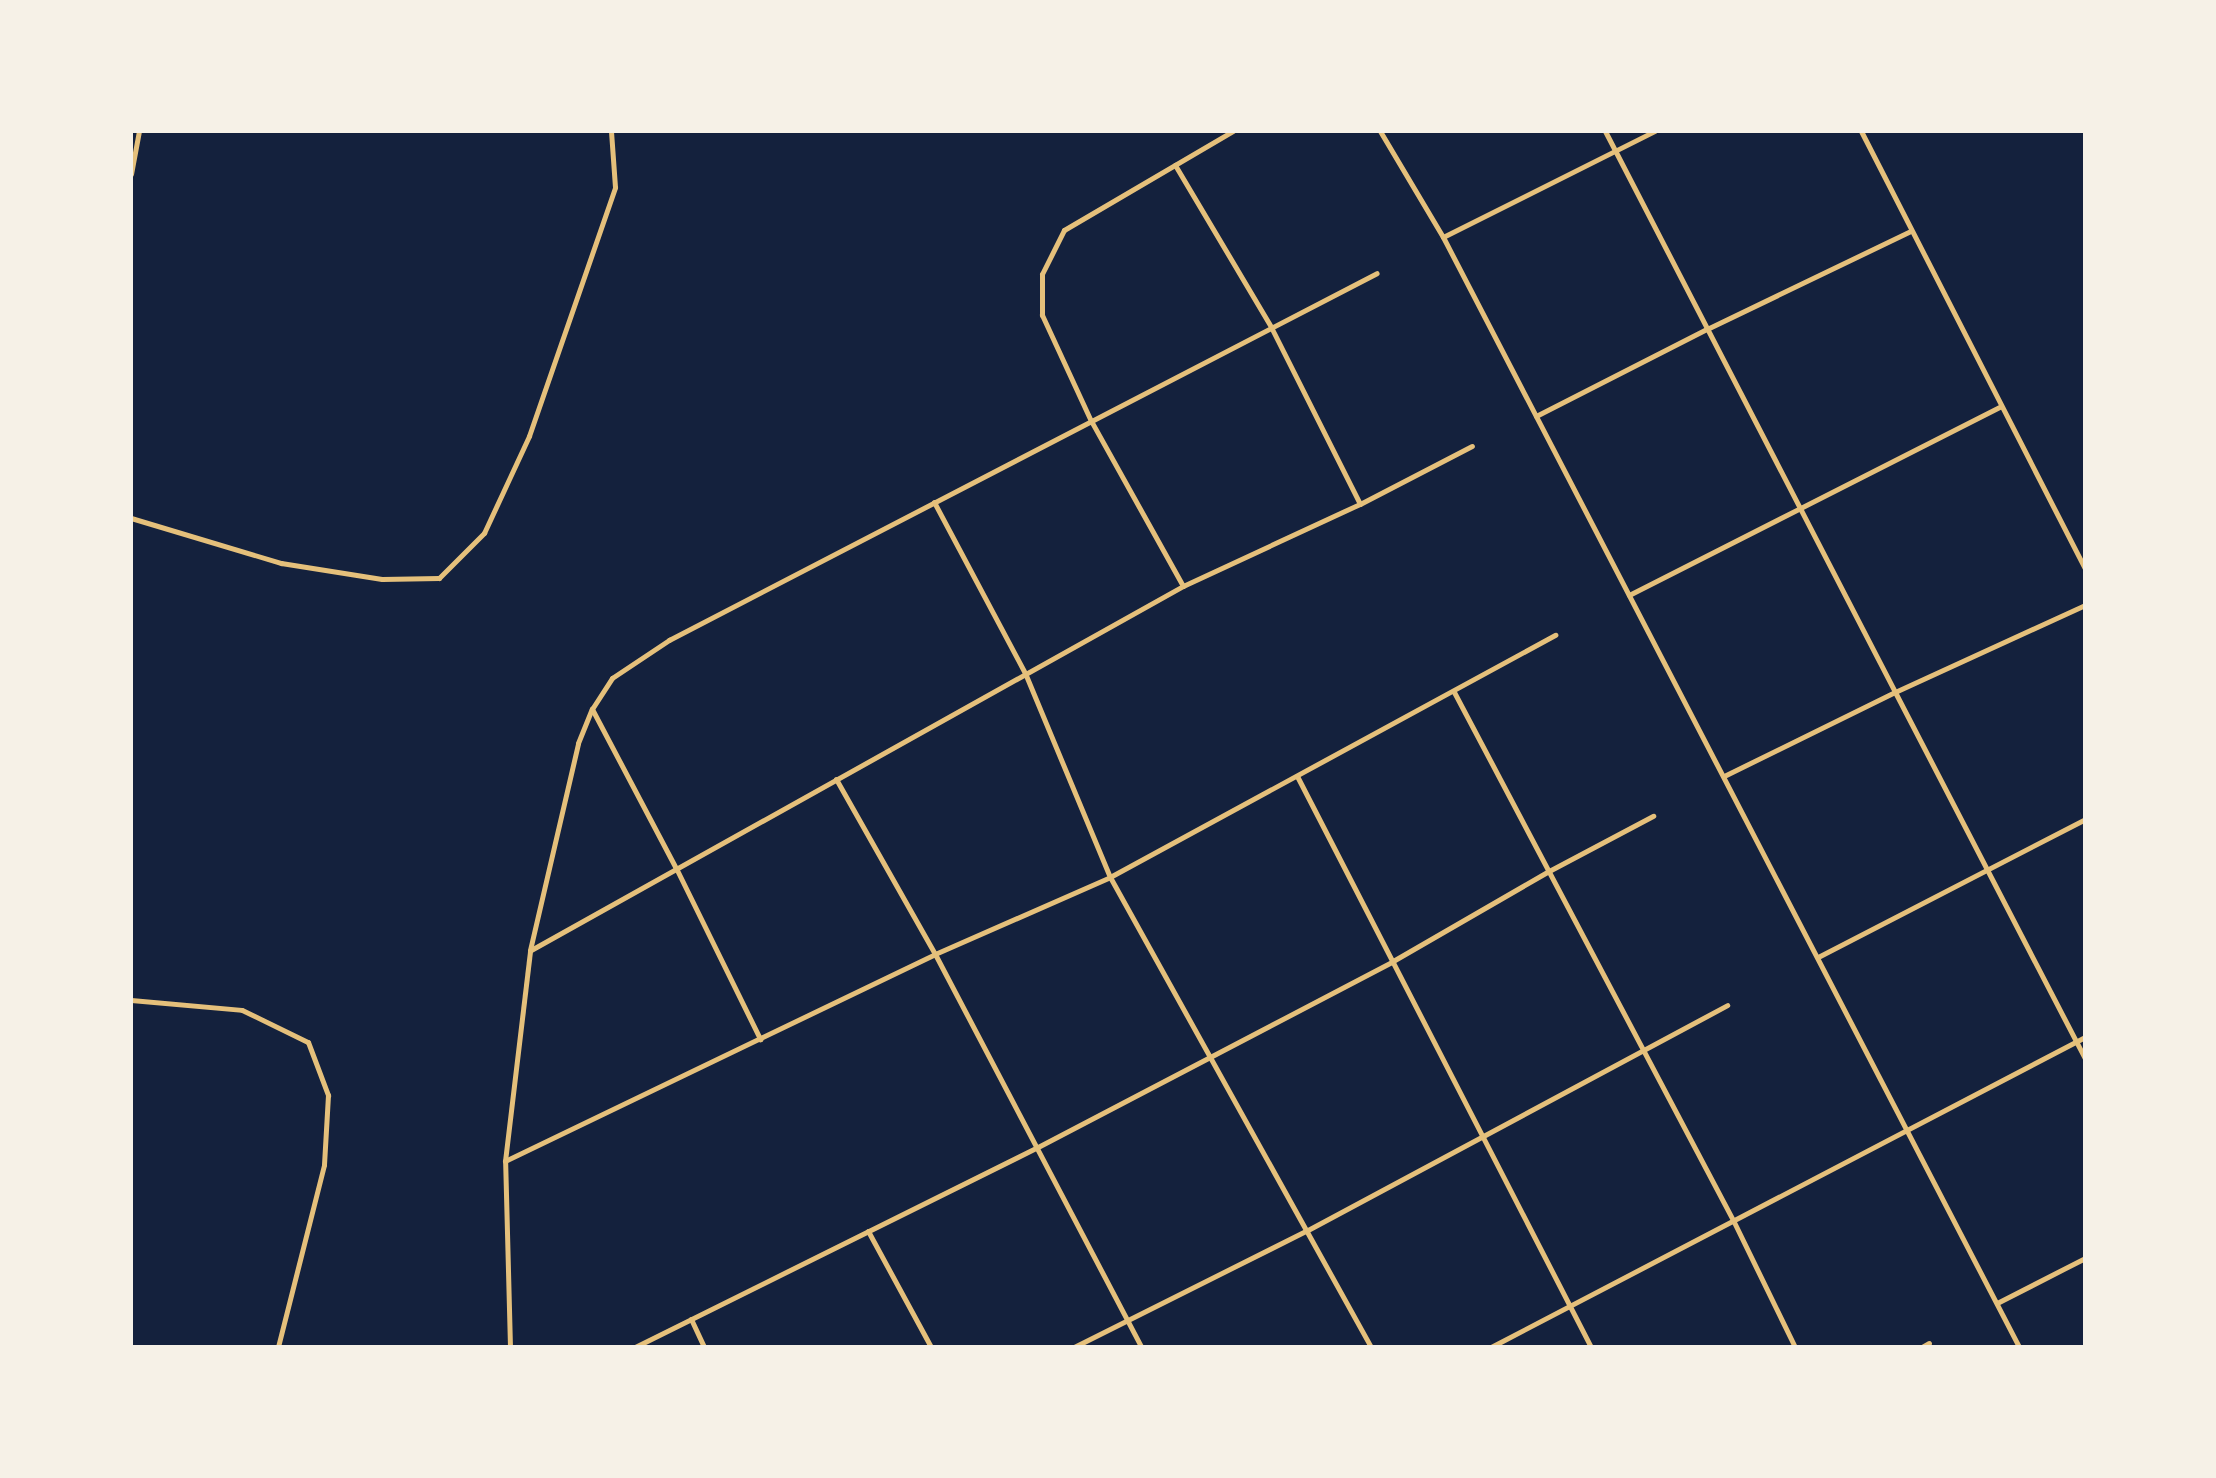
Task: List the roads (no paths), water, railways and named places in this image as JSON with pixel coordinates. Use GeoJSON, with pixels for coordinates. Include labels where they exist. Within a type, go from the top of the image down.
{"type":"FeatureCollection","features":[{"type":"Feature","properties":{"kind":"lane"},"geometry":{"type":"LineString","coordinates":[[131,174],[139,131]]}},
{"type":"Feature","properties":{"kind":"lane"},"geometry":{"type":"LineString","coordinates":[[131,517],[147,525],[281,563],[382,579],[439,578],[484,533],[529,436],[615,187],[611,131]]}},
{"type":"Feature","properties":{"kind":"lane"},"geometry":{"type":"LineString","coordinates":[[1183,586],[1091,421],[1042,315],[1042,274],[1064,230],[1233,131]]}},
{"type":"Feature","properties":{"kind":"lane"},"geometry":{"type":"LineString","coordinates":[[1380,131],[1443,237],[2019,1347]]}},
{"type":"Feature","properties":{"kind":"lane"},"geometry":{"type":"LineString","coordinates":[[1605,131],[2085,1059]]}},
{"type":"Feature","properties":{"kind":"lane"},"geometry":{"type":"LineString","coordinates":[[1443,237],[1655,131]]}},
{"type":"Feature","properties":{"kind":"lane"},"geometry":{"type":"LineString","coordinates":[[1861,131],[2085,569]]}},
{"type":"Feature","properties":{"kind":"lane"},"geometry":{"type":"LineString","coordinates":[[1175,165],[1271,327],[1360,504]]}},
{"type":"Feature","properties":{"kind":"lane"},"geometry":{"type":"LineString","coordinates":[[1536,416],[1707,329],[1911,231]]}},
{"type":"Feature","properties":{"kind":"lane"},"geometry":{"type":"LineString","coordinates":[[510,1347],[505,1161],[530,950],[578,743],[592,709],[612,678],[669,640],[1377,273]]}},
{"type":"Feature","properties":{"kind":"lane"},"geometry":{"type":"LineString","coordinates":[[1629,595],[2001,406]]}},
{"type":"Feature","properties":{"kind":"lane"},"geometry":{"type":"LineString","coordinates":[[530,950],[1183,586],[1360,504],[1472,446]]}},
{"type":"Feature","properties":{"kind":"lane"},"geometry":{"type":"LineString","coordinates":[[934,502],[1025,673],[1110,877],[1371,1347]]}},
{"type":"Feature","properties":{"kind":"lane"},"geometry":{"type":"LineString","coordinates":[[1724,776],[1895,692],[2085,605]]}},
{"type":"Feature","properties":{"kind":"lane"},"geometry":{"type":"LineString","coordinates":[[505,1161],[935,954],[1110,877],[1555,635]]}},
{"type":"Feature","properties":{"kind":"lane"},"geometry":{"type":"LineString","coordinates":[[1454,692],[1733,1220],[1795,1347]]}},
{"type":"Feature","properties":{"kind":"lane"},"geometry":{"type":"LineString","coordinates":[[592,709],[676,868],[760,1040]]}},
{"type":"Feature","properties":{"kind":"lane"},"geometry":{"type":"LineString","coordinates":[[1297,776],[1572,1305],[1591,1347]]}},
{"type":"Feature","properties":{"kind":"lane"},"geometry":{"type":"LineString","coordinates":[[836,779],[935,954],[1141,1347]]}},
{"type":"Feature","properties":{"kind":"lane"},"geometry":{"type":"LineString","coordinates":[[635,1347],[1036,1148],[1393,961],[1549,871],[1653,816]]}},
{"type":"Feature","properties":{"kind":"lane"},"geometry":{"type":"LineString","coordinates":[[1818,957],[2085,819]]}},
{"type":"Feature","properties":{"kind":"lane"},"geometry":{"type":"LineString","coordinates":[[131,1000],[242,1010],[308,1042],[328,1095],[324,1165],[278,1347]]}},
{"type":"Feature","properties":{"kind":"lane"},"geometry":{"type":"LineString","coordinates":[[1074,1347],[1306,1231],[1644,1052],[1727,1005]]}},
{"type":"Feature","properties":{"kind":"lane"},"geometry":{"type":"LineString","coordinates":[[1491,1347],[2085,1037]]}},
{"type":"Feature","properties":{"kind":"lane"},"geometry":{"type":"LineString","coordinates":[[868,1231],[931,1347]]}},
{"type":"Feature","properties":{"kind":"lane"},"geometry":{"type":"LineString","coordinates":[[1997,1303],[2085,1258]]}},
{"type":"Feature","properties":{"kind":"lane"},"geometry":{"type":"LineString","coordinates":[[691,1319],[704,1347]]}},
{"type":"Feature","properties":{"kind":"lane"},"geometry":{"type":"LineString","coordinates":[[1922,1347],[1929,1343]]}}]}
